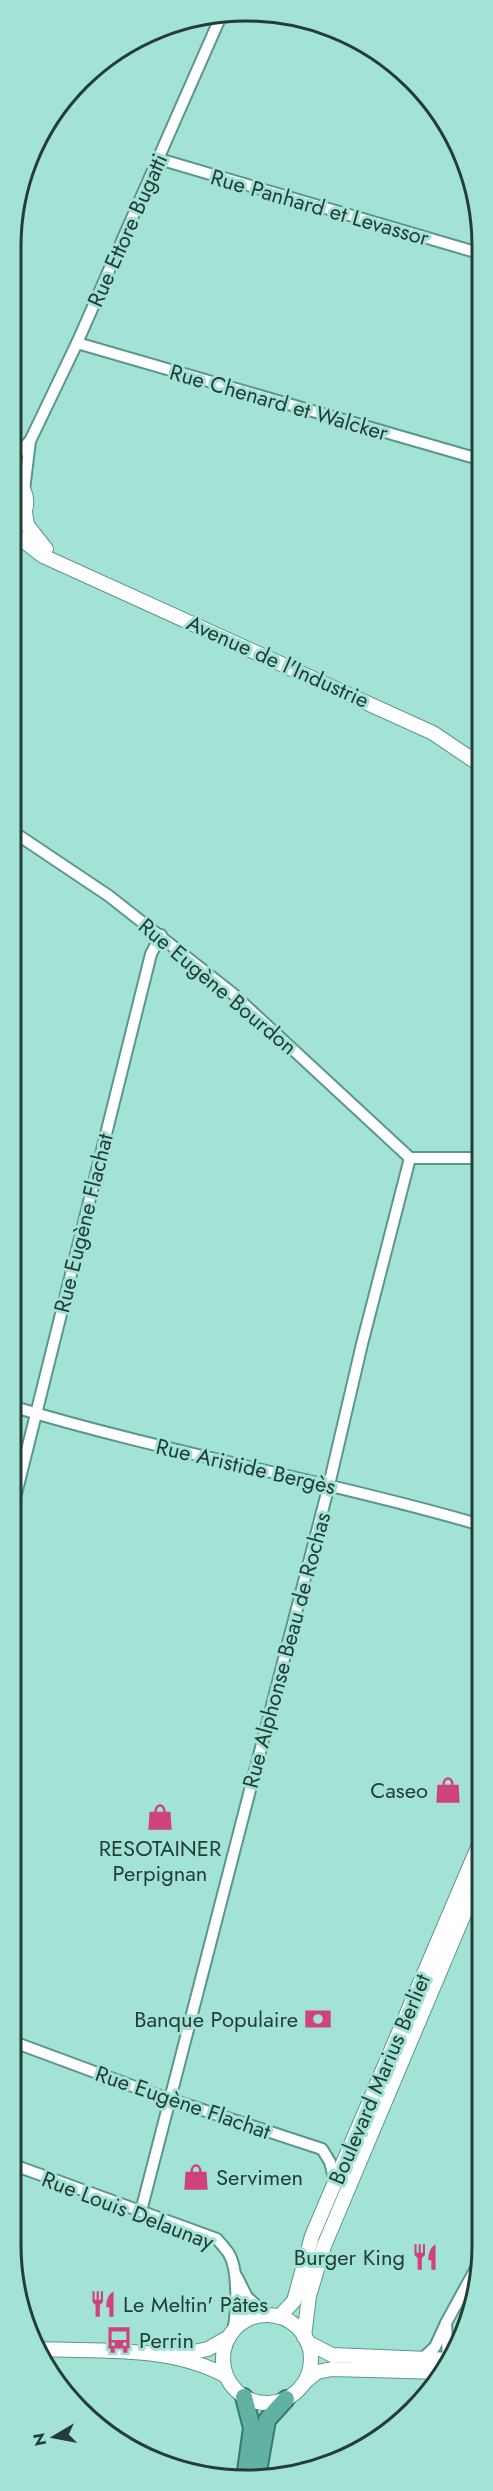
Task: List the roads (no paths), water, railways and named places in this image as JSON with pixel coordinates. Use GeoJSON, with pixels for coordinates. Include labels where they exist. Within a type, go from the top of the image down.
{"type":"FeatureCollection","features":[{"type":"Feature","properties":{"kind":"highway"},"geometry":{"type":"LineString","coordinates":[[244,2397],[252,2420],[245,2470]]}},
{"type":"Feature","properties":{"kind":"highway"},"geometry":{"type":"LineString","coordinates":[[258,2470],[267,2420],[286,2399]]}},
{"type":"Feature","properties":{"kind":"main road"},"geometry":{"type":"LineString","coordinates":[[21,486],[27,501],[25,513],[21,518]]}},
{"type":"Feature","properties":{"kind":"main road","name":"Avenue de l'Industrie"},"geometry":{"type":"LineString","coordinates":[[25,513],[27,525],[35,538],[68,566]]}},
{"type":"Feature","properties":{"kind":"main road","name":"Avenue de l'Industrie"},"geometry":{"type":"LineString","coordinates":[[21,537],[44,556],[433,733],[472,759]]}},
{"type":"Feature","properties":{"kind":"main road","name":"Boulevard Marius Berliet"},"geometry":{"type":"LineString","coordinates":[[274,2317],[294,2301],[312,2236],[472,1861]]}},
{"type":"Feature","properties":{"kind":"main road","name":"Boulevard Marius Berliet"},"geometry":{"type":"LineString","coordinates":[[305,2340],[309,2296],[324,2246],[472,1895]]}},
{"type":"Feature","properties":{"kind":"main road"},"geometry":{"type":"LineString","coordinates":[[173,2356],[208,2349],[249,2320],[274,2317],[289,2322],[305,2340],[332,2355],[422,2359],[439,2362]]}},
{"type":"Feature","properties":{"kind":"main road"},"geometry":{"type":"LineString","coordinates":[[231,2334],[223,2356],[226,2376],[236,2391],[257,2402],[272,2403],[286,2399],[317,2372],[332,2369],[389,2369],[437,2365]]}},
{"type":"Feature","properties":{"kind":"main road"},"geometry":{"type":"LineString","coordinates":[[302,2385],[310,2364],[305,2340]]}},
{"type":"Feature","properties":{"kind":"main road"},"geometry":{"type":"LineString","coordinates":[[47,2349],[173,2356],[208,2366],[226,2376]]}},
{"type":"Feature","properties":{"kind":"street","name":"Rue Ettore Bugatti"},"geometry":{"type":"LineString","coordinates":[[24,490],[30,441],[77,343],[218,23]]}},
{"type":"Feature","properties":{"kind":"street","name":"Rue Panhard et Levassor"},"geometry":{"type":"LineString","coordinates":[[159,159],[472,251]]}},
{"type":"Feature","properties":{"kind":"street","name":"Rue Chenard et Walcker"},"geometry":{"type":"LineString","coordinates":[[77,343],[472,457]]}},
{"type":"Feature","properties":{"kind":"street","name":"Rue Ettore Bugatti"},"geometry":{"type":"LineString","coordinates":[[21,450],[30,441]]}},
{"type":"Feature","properties":{"kind":"street","name":"Rue Eugène Bourdon"},"geometry":{"type":"LineString","coordinates":[[21,837],[161,935],[232,993],[410,1158]]}},
{"type":"Feature","properties":{"kind":"street","name":"Rue Eugène Flachat"},"geometry":{"type":"LineString","coordinates":[[21,1474],[151,954],[161,935]]}},
{"type":"Feature","properties":{"kind":"street"},"geometry":{"type":"LineString","coordinates":[[410,1158],[472,1158]]}},
{"type":"Feature","properties":{"kind":"street","name":"Rue Alphonse Beau de Rochas"},"geometry":{"type":"LineString","coordinates":[[141,2211],[329,1485],[362,1344],[410,1158]]}},
{"type":"Feature","properties":{"kind":"street","name":"Rue Aristide Bergès"},"geometry":{"type":"LineString","coordinates":[[21,1409],[472,1523]]}},
{"type":"Feature","properties":{"kind":"street","name":"Rue Eugène Flachat"},"geometry":{"type":"LineString","coordinates":[[21,2045],[169,2099],[322,2149],[330,2162],[335,2182]]}},
{"type":"Feature","properties":{"kind":"street","name":"Rue Louis Delaunay"},"geometry":{"type":"LineString","coordinates":[[21,2168],[217,2240],[230,2255],[247,2297],[274,2317]]}},
{"type":"Feature","properties":{"kind":"street"},"geometry":{"type":"LineString","coordinates":[[231,2334],[237,2314],[233,2267]]}},
{"type":"Feature","properties":{"kind":"street"},"geometry":{"type":"LineString","coordinates":[[422,2359],[435,2347],[469,2281]]}},
{"type":"Feature","properties":{"kind":"street"},"geometry":{"type":"LineString","coordinates":[[446,2323],[447,2348]]}},
{"type":"Feature","properties":{"kind":"place","name":"Caseo"},"geometry":{"type":"Point","coordinates":[448,1790]}},
{"type":"Feature","properties":{"kind":"place","name":"RESOTAINER Perpignan"},"geometry":{"type":"Point","coordinates":[160,1817]}},
{"type":"Feature","properties":{"kind":"place","name":"Banque Populaire"},"geometry":{"type":"Point","coordinates":[318,2019]}},
{"type":"Feature","properties":{"kind":"place","name":"Servimen"},"geometry":{"type":"Point","coordinates":[196,2177]}},
{"type":"Feature","properties":{"kind":"place","name":"Burger King"},"geometry":{"type":"Point","coordinates":[425,2257]}},
{"type":"Feature","properties":{"kind":"place","name":"Le Meltin' Pâtes"},"geometry":{"type":"Point","coordinates":[103,2304]}},
{"type":"Feature","properties":{"kind":"place","name":"Perrin"},"geometry":{"type":"Point","coordinates":[119,2340]}}]}
